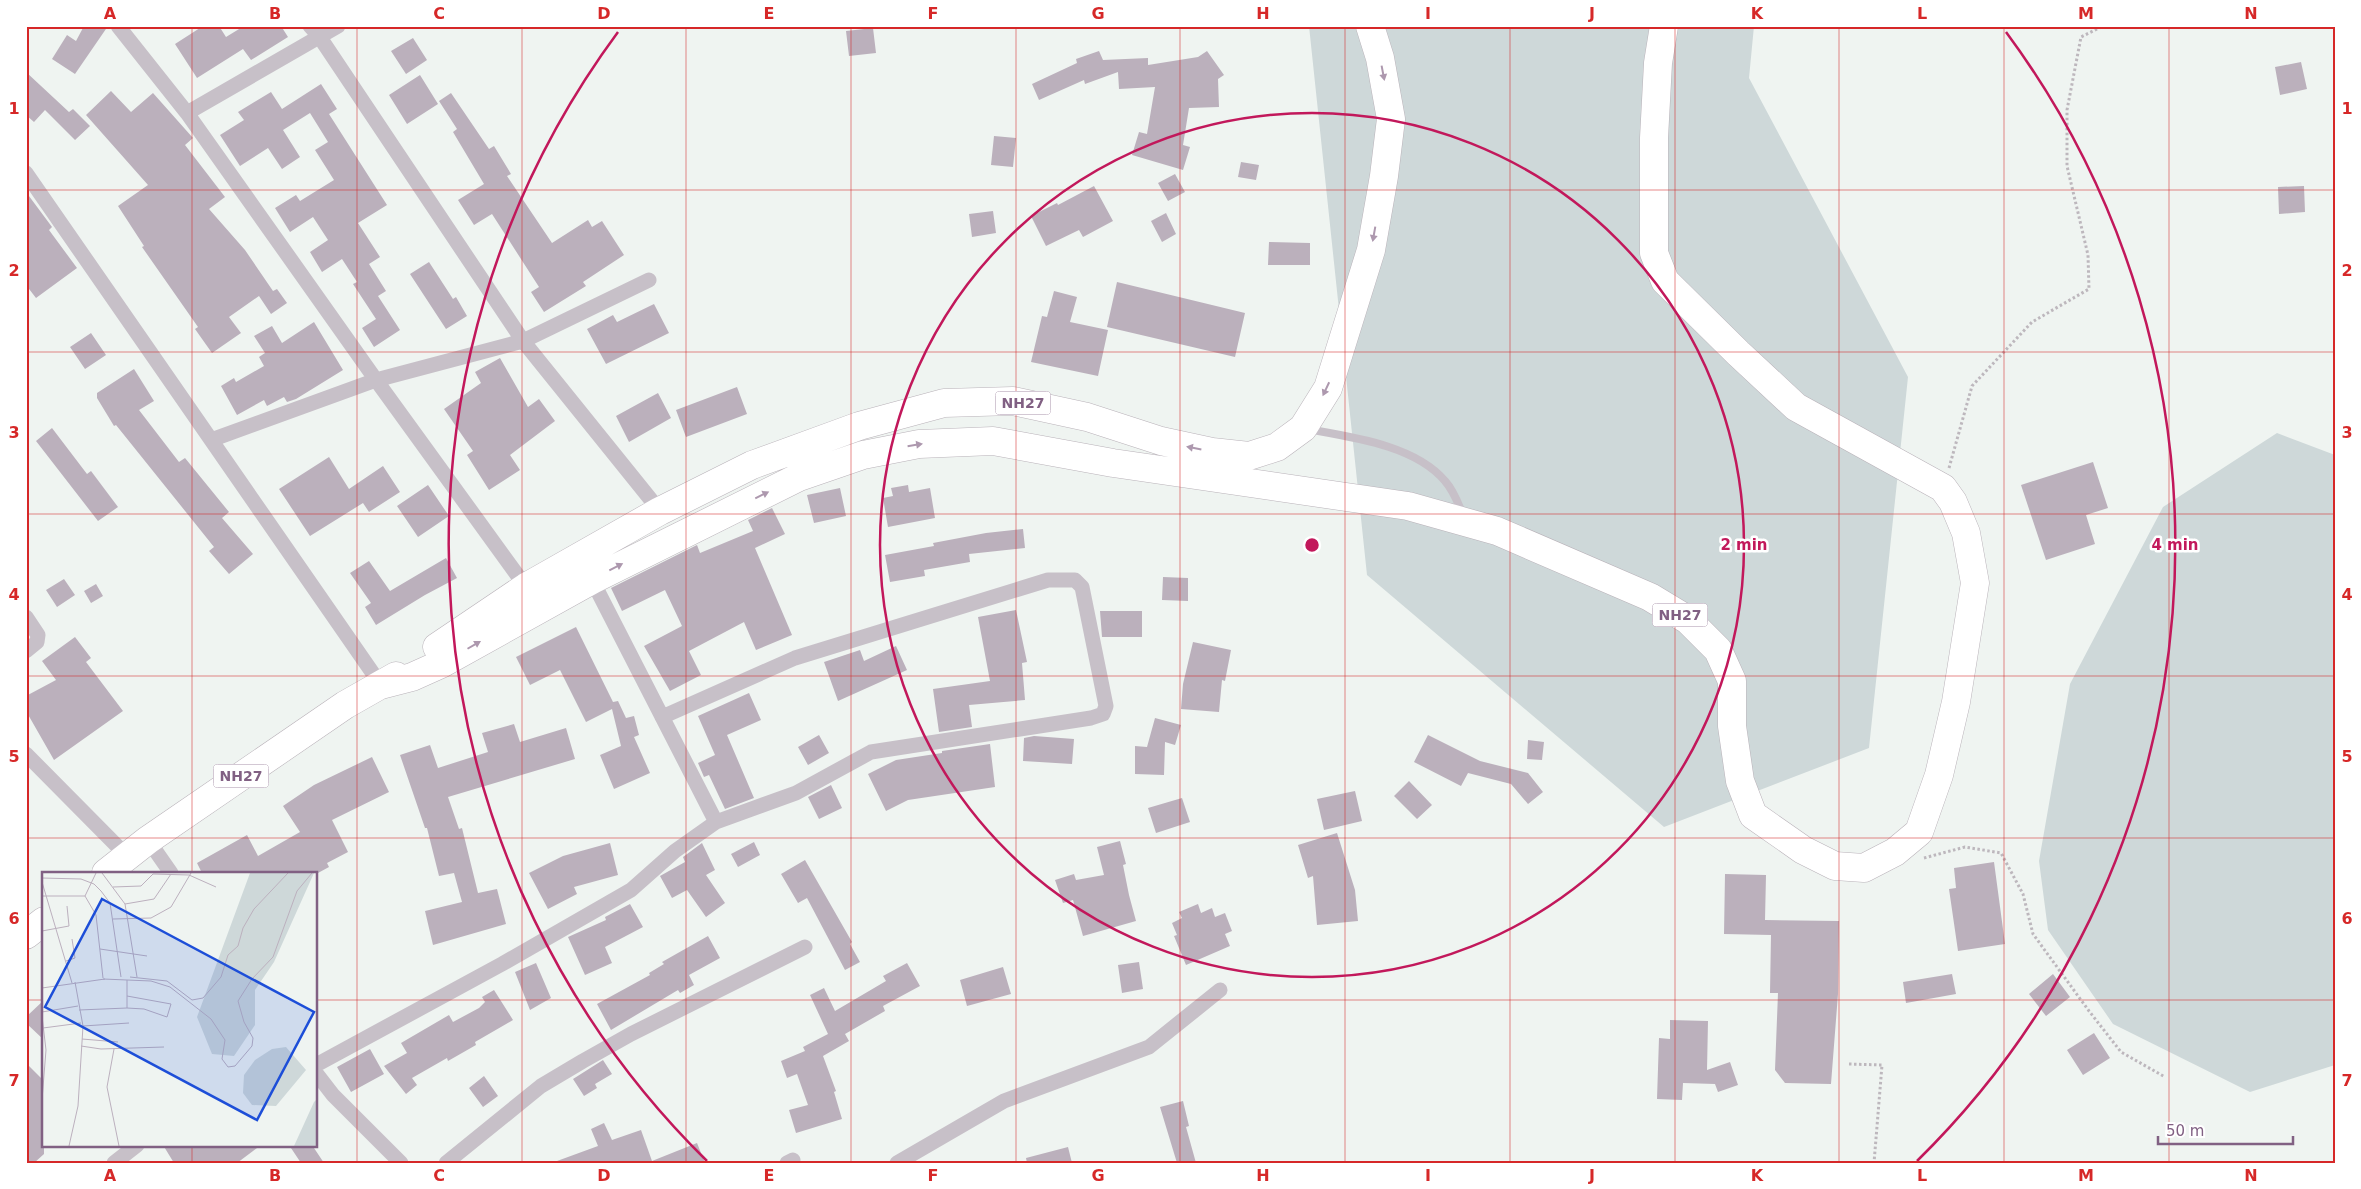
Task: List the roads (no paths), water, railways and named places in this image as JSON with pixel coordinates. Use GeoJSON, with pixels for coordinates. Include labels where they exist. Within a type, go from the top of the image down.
{"type":"FeatureCollection","features":[{"type":"Feature","properties":{"kind":"highway","name":"NH27"},"geometry":{"type":"LineString","coordinates":[[107,872],[138,848],[345,705],[381,685],[526,587],[660,511],[752,465],[859,426],[944,403],[1013,401],[1088,417],[1161,441],[1212,452],[1249,456],[1277,447],[1303,428],[1328,388],[1371,250],[1392,119],[1380,58],[1370,26]]}},
{"type":"Feature","properties":{"kind":"highway","name":"NH27"},"geometry":{"type":"LineString","coordinates":[[381,685],[412,677],[441,664],[592,580],[799,477],[863,455],[919,444],[993,441],[1113,463],[1408,506],[1497,531],[1650,597],[1688,620],[1718,650],[1732,681],[1732,726],[1740,781],[1753,815],[1803,850],[1835,866],[1864,868],[1896,852],[1919,832],[1939,775],[1956,702],[1975,583],[1966,533],[1954,502],[1943,488],[1796,407],[1738,353],[1666,280],[1654,253],[1654,138],[1658,63],[1664,26]]}},
{"type":"Feature","properties":{"kind":"highway"},"geometry":{"type":"LineString","coordinates":[[26,934],[42,922]]}},
{"type":"Feature","properties":{"kind":"street"},"geometry":{"type":"LineString","coordinates":[[118,26],[187,113],[376,380],[526,587]]}},
{"type":"Feature","properties":{"kind":"street"},"geometry":{"type":"LineString","coordinates":[[187,113],[314,31],[338,26]]}},
{"type":"Feature","properties":{"kind":"street"},"geometry":{"type":"LineString","coordinates":[[314,31],[523,340],[660,511]]}},
{"type":"Feature","properties":{"kind":"street"},"geometry":{"type":"LineString","coordinates":[[26,173],[381,685]]}},
{"type":"Feature","properties":{"kind":"street"},"geometry":{"type":"LineString","coordinates":[[211,440],[376,380],[523,340],[649,280]]}},
{"type":"Feature","properties":{"kind":"street"},"geometry":{"type":"LineString","coordinates":[[592,580],[716,822]]}},
{"type":"Feature","properties":{"kind":"street"},"geometry":{"type":"LineString","coordinates":[[318,1063],[502,964],[631,890],[675,851],[716,822],[796,793],[871,752],[1103,714],[1106,706],[1082,588],[1075,580],[1048,580],[795,658],[662,718]]}},
{"type":"Feature","properties":{"kind":"street"},"geometry":{"type":"LineString","coordinates":[[26,617],[38,635],[37,642],[26,651]]}},
{"type":"Feature","properties":{"kind":"street"},"geometry":{"type":"LineString","coordinates":[[26,754],[138,848],[170,872]]}},
{"type":"Feature","properties":{"kind":"street"},"geometry":{"type":"LineString","coordinates":[[446,1163],[542,1086],[583,1061],[631,1034],[806,947]]}},
{"type":"Feature","properties":{"kind":"street"},"geometry":{"type":"LineString","coordinates":[[897,1163],[1004,1101],[1149,1047],[1220,990]]}},
{"type":"Feature","properties":{"kind":"street"},"geometry":{"type":"LineString","coordinates":[[318,1076],[333,1095],[394,1161]]}},
{"type":"Feature","properties":{"kind":"street"},"geometry":{"type":"LineString","coordinates":[[114,1163],[136,1146]]}},
{"type":"Feature","properties":{"kind":"lane"},"geometry":{"type":"LineString","coordinates":[[1303,428],[1369,441],[1416,458],[1431,467],[1454,492],[1466,522]]}}]}
